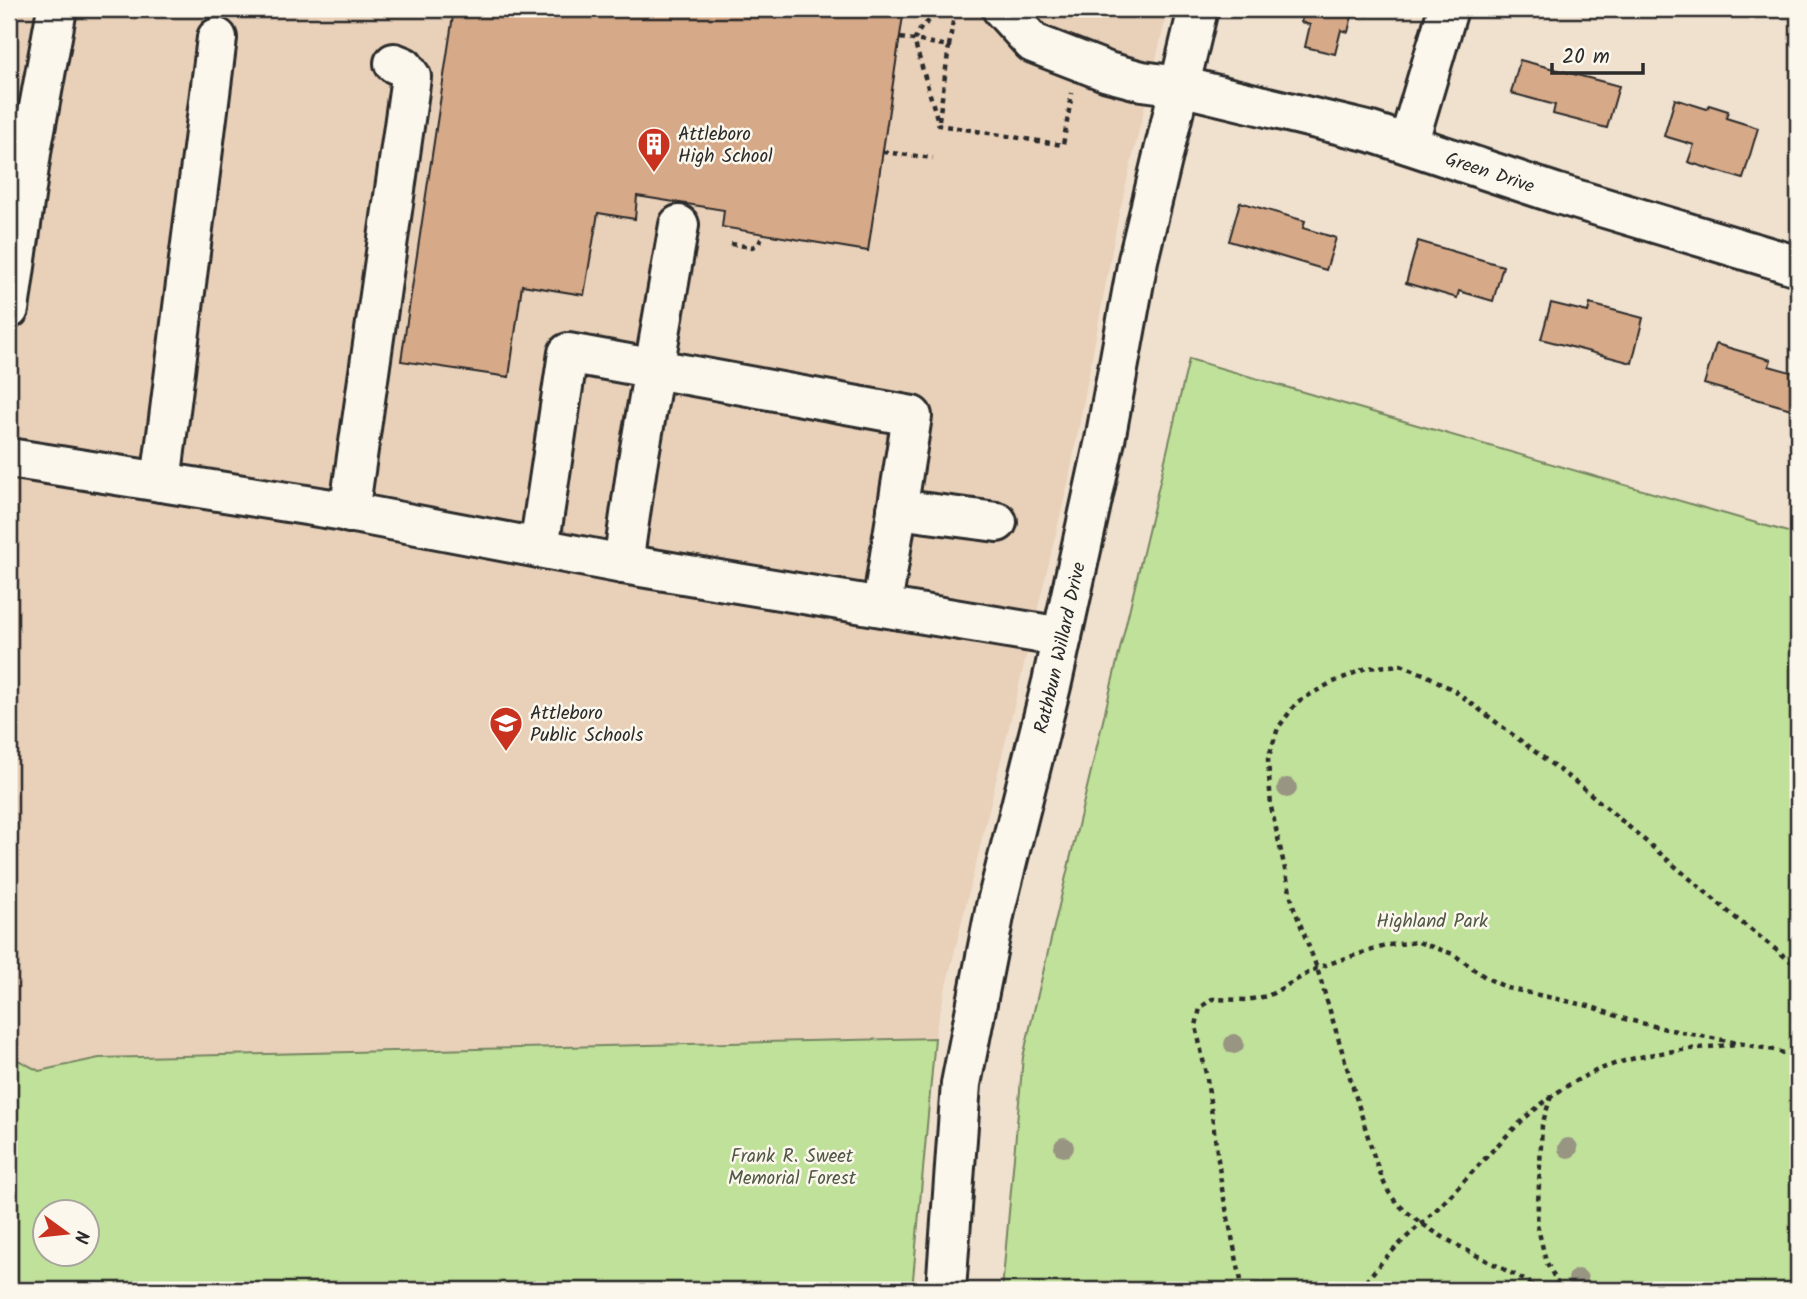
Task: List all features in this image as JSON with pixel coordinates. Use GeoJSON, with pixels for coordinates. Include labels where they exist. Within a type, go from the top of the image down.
{"type":"FeatureCollection","features":[{"type":"Feature","properties":{"kind":"street"},"geometry":{"type":"LineString","coordinates":[[9,309],[32,146],[57,9]]}},
{"type":"Feature","properties":{"kind":"street","name":"Green Drive"},"geometry":{"type":"LineString","coordinates":[[1002,9],[1032,43],[1108,72],[1142,81],[1180,86],[1371,132],[1555,192],[1798,266]]}},
{"type":"Feature","properties":{"kind":"street","name":"Rathbun Willard Drive"},"geometry":{"type":"LineString","coordinates":[[946,1290],[961,1084],[996,906],[1062,637],[1110,415],[1138,260],[1198,9]]}},
{"type":"Feature","properties":{"kind":"street"},"geometry":{"type":"LineString","coordinates":[[1408,144],[1448,9]]}},
{"type":"Feature","properties":{"kind":"street"},"geometry":{"type":"LineString","coordinates":[[161,482],[217,38]]}},
{"type":"Feature","properties":{"kind":"street"},"geometry":{"type":"LineString","coordinates":[[349,513],[411,77],[404,66],[394,63]]}},
{"type":"Feature","properties":{"kind":"street"},"geometry":{"type":"LineString","coordinates":[[623,564],[679,225]]}},
{"type":"Feature","properties":{"kind":"street"},"geometry":{"type":"LineString","coordinates":[[539,548],[568,353],[912,416],[882,606]]}},
{"type":"Feature","properties":{"kind":"street"},"geometry":{"type":"LineString","coordinates":[[9,458],[349,513],[623,564],[1062,637]]}},
{"type":"Feature","properties":{"kind":"street"},"geometry":{"type":"LineString","coordinates":[[897,509],[997,522]]}},
{"type":"Feature","properties":{"kind":"path"},"geometry":{"type":"LineString","coordinates":[[939,125],[914,40],[921,28],[943,9]]}},
{"type":"Feature","properties":{"kind":"path"},"geometry":{"type":"LineString","coordinates":[[939,125],[955,9]]}},
{"type":"Feature","properties":{"kind":"path"},"geometry":{"type":"LineString","coordinates":[[900,38],[949,46]]}},
{"type":"Feature","properties":{"kind":"path"},"geometry":{"type":"LineString","coordinates":[[939,125],[1063,145],[1073,88]]}},
{"type":"Feature","properties":{"kind":"path"},"geometry":{"type":"LineString","coordinates":[[883,152],[933,158]]}},
{"type":"Feature","properties":{"kind":"path"},"geometry":{"type":"LineString","coordinates":[[731,244],[752,247],[759,244],[763,234]]}},
{"type":"Feature","properties":{"kind":"path"},"geometry":{"type":"LineString","coordinates":[[1541,1290],[1422,1223],[1396,1202],[1385,1185],[1317,968],[1293,905],[1271,807],[1268,760],[1272,743],[1278,729],[1297,702],[1366,667],[1401,665],[1426,675],[1455,691],[1576,782],[1798,967]]}},
{"type":"Feature","properties":{"kind":"path"},"geometry":{"type":"LineString","coordinates":[[1243,1290],[1222,1189],[1207,1079],[1196,1026],[1200,1008],[1212,999],[1246,1000],[1268,996],[1317,968],[1389,945],[1418,942],[1453,954],[1485,977],[1507,988],[1589,1006],[1645,1024],[1774,1050],[1798,1058]]}},
{"type":"Feature","properties":{"kind":"path"},"geometry":{"type":"LineString","coordinates":[[1360,1290],[1372,1272],[1509,1130],[1551,1095],[1581,1078],[1635,1058],[1740,1043]]}},
{"type":"Feature","properties":{"kind":"path"},"geometry":{"type":"LineString","coordinates":[[1551,1095],[1542,1125],[1537,1224],[1546,1261],[1561,1290]]}},
{"type":"Feature","properties":{"kind":"shaded area","name":"Attleboro Public Schools"},"geometry":{"type":"Polygon","coordinates":[[[9,9],[1168,9],[1118,218],[1069,479],[936,1028],[912,1290],[9,1290],[9,9]]]}},
{"type":"Feature","properties":{"kind":"green space","name":"Highland Park"},"geometry":{"type":"Polygon","coordinates":[[[1189,359],[1798,535],[1798,1290],[1002,1290],[1023,1057],[1189,359]]]}},
{"type":"Feature","properties":{"kind":"green space","name":"Frank R. Sweet Memorial Forest"},"geometry":{"type":"Polygon","coordinates":[[[935,1038],[912,1290],[9,1290],[9,1061],[20,1061],[39,1071],[99,1058],[935,1038]]]}},
{"type":"Feature","properties":{"kind":"building","name":"Attleboro High School"},"geometry":{"type":"Polygon","coordinates":[[[454,9],[904,9],[868,251],[722,227],[724,210],[637,196],[635,219],[598,213],[584,295],[522,285],[509,377],[401,361],[454,9]]]}},
{"type":"Feature","properties":{"kind":"building"},"geometry":{"type":"Polygon","coordinates":[[[1305,9],[1368,9],[1367,15],[1353,12],[1348,32],[1341,30],[1335,54],[1305,47],[1310,25],[1301,22],[1305,9]]]}},
{"type":"Feature","properties":{"kind":"building"},"geometry":{"type":"Polygon","coordinates":[[[1520,60],[1619,86],[1607,128],[1553,114],[1555,105],[1511,93],[1520,60]]]}},
{"type":"Feature","properties":{"kind":"building"},"geometry":{"type":"Polygon","coordinates":[[[1675,99],[1707,109],[1709,105],[1728,111],[1726,118],[1758,128],[1743,179],[1688,162],[1694,145],[1664,136],[1675,99]]]}},
{"type":"Feature","properties":{"kind":"building"},"geometry":{"type":"Polygon","coordinates":[[[1240,202],[1305,221],[1303,228],[1336,238],[1326,270],[1229,241],[1240,202]]]}},
{"type":"Feature","properties":{"kind":"building"},"geometry":{"type":"Polygon","coordinates":[[[1418,241],[1503,266],[1493,301],[1459,291],[1457,298],[1406,283],[1418,241]]]}},
{"type":"Feature","properties":{"kind":"building"},"geometry":{"type":"Polygon","coordinates":[[[1551,303],[1588,312],[1590,304],[1643,318],[1632,363],[1541,339],[1551,303]]]}},
{"type":"Feature","properties":{"kind":"building"},"geometry":{"type":"Polygon","coordinates":[[[1716,344],[1771,360],[1769,366],[1798,374],[1791,409],[1704,384],[1716,344]]]}},
{"type":"Feature","properties":{"kind":"place","name":"Attleboro High School"},"geometry":{"type":"Point","coordinates":[654,174]}},
{"type":"Feature","properties":{"kind":"place","name":"Attleboro Public Schools"},"geometry":{"type":"Point","coordinates":[506,753]}}]}
